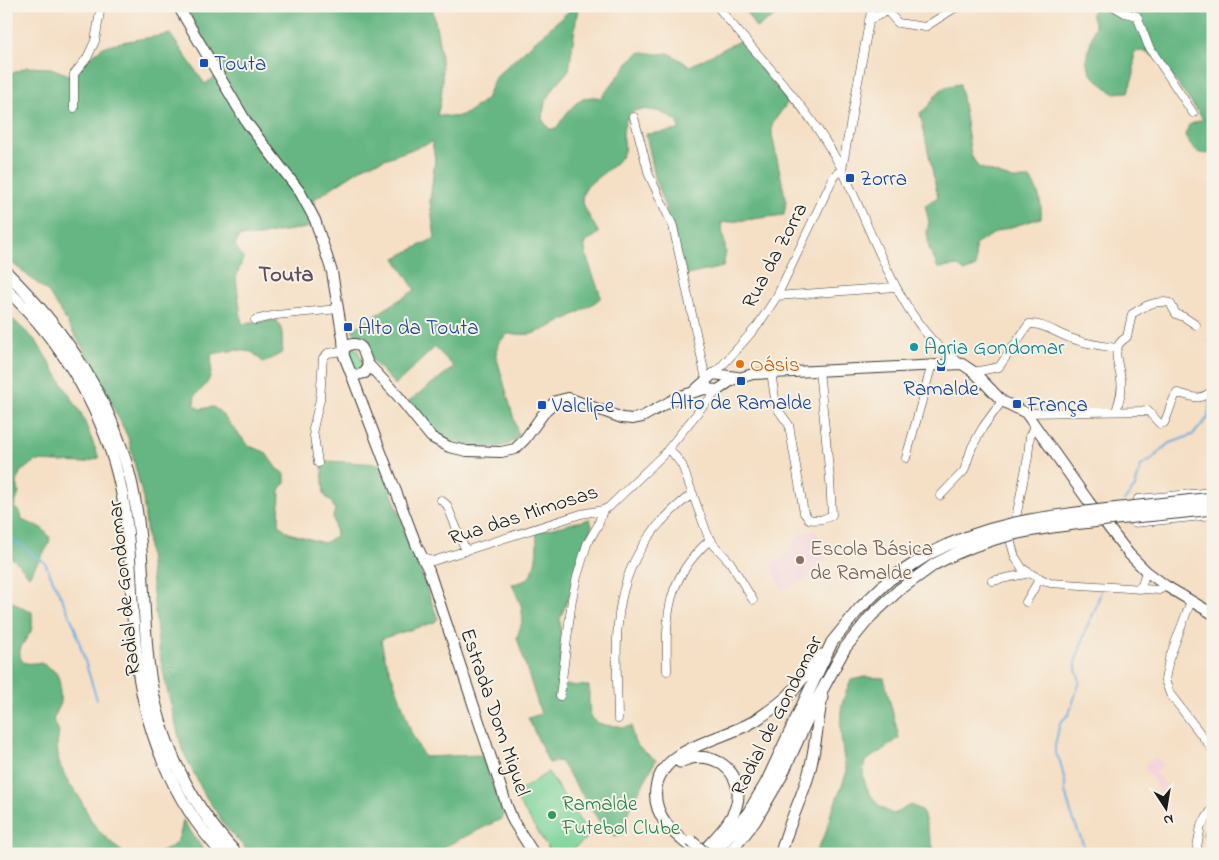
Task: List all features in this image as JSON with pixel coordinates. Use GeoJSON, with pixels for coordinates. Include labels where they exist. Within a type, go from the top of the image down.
{"type":"FeatureCollection","features":[{"type":"Feature","properties":{"kind":"highway","name":"Radial de Gondomar"},"geometry":{"type":"LineString","coordinates":[[6,272],[29,294],[53,322],[70,346],[96,388],[116,435],[130,477],[138,520],[147,652],[152,691],[173,756],[179,783]]}},
{"type":"Feature","properties":{"kind":"highway","name":"Radial de Gondomar"},"geometry":{"type":"LineString","coordinates":[[6,289],[39,324],[72,369],[88,396],[107,440],[122,493],[128,530],[136,652],[141,693],[158,750],[179,783],[237,854]]}},
{"type":"Feature","properties":{"kind":"highway","name":"Radial de Gondomar"},"geometry":{"type":"LineString","coordinates":[[729,854],[755,820],[782,777],[813,707],[845,648],[871,616],[951,542],[1017,521],[1213,498]]}},
{"type":"Feature","properties":{"kind":"highway","name":"Radial de Gondomar"},"geometry":{"type":"LineString","coordinates":[[714,854],[748,813],[766,783],[832,642],[859,609],[889,580],[932,559],[1020,532],[1059,525],[1213,509]]}},
{"type":"Feature","properties":{"kind":"highway"},"geometry":{"type":"LineString","coordinates":[[706,854],[668,826],[660,814],[655,799],[659,777],[664,768],[681,754],[755,721],[774,707],[790,693],[832,642]]}},
{"type":"Feature","properties":{"kind":"highway"},"geometry":{"type":"LineString","coordinates":[[781,854],[801,800],[809,771],[825,683]]}},
{"type":"Feature","properties":{"kind":"highway"},"geometry":{"type":"LineString","coordinates":[[702,756],[720,762],[733,776],[738,792],[736,808],[732,816],[700,854],[690,843],[666,812],[663,805],[662,787],[672,767],[685,759],[702,756]]}},
{"type":"Feature","properties":{"kind":"highway"},"geometry":{"type":"LineString","coordinates":[[179,783],[198,824],[223,854]]}},
{"type":"Feature","properties":{"kind":"main road"},"geometry":{"type":"LineString","coordinates":[[178,6],[247,123],[300,192],[315,220],[332,272],[338,309],[348,337],[347,348],[362,348],[365,371],[357,390]]}},
{"type":"Feature","properties":{"kind":"main road","name":"Estrada Dom Miguel"},"geometry":{"type":"LineString","coordinates":[[347,348],[350,371],[416,544],[425,573],[430,575]]}},
{"type":"Feature","properties":{"kind":"main road"},"geometry":{"type":"LineString","coordinates":[[350,371],[353,375],[365,371],[387,384],[431,437],[449,446],[475,451],[501,452],[515,449],[525,439],[548,408],[556,401],[568,398],[622,418],[632,419],[642,417],[709,379],[733,378],[771,372],[962,364],[974,372],[1002,400],[1026,413],[1128,554],[1166,586],[1213,614]]}},
{"type":"Feature","properties":{"kind":"main road","name":"Estrada Dom Miguel"},"geometry":{"type":"LineString","coordinates":[[416,544],[428,559],[430,575],[507,806],[513,820],[534,854]]}},
{"type":"Feature","properties":{"kind":"street"},"geometry":{"type":"LineString","coordinates":[[74,108],[74,74],[87,58],[95,41],[101,6]]}},
{"type":"Feature","properties":{"kind":"street"},"geometry":{"type":"LineString","coordinates":[[717,6],[814,124],[842,169],[896,287],[927,335],[948,355],[962,364]]}},
{"type":"Feature","properties":{"kind":"street"},"geometry":{"type":"LineString","coordinates":[[842,169],[872,6]]}},
{"type":"Feature","properties":{"kind":"street"},"geometry":{"type":"LineString","coordinates":[[869,20],[886,11],[898,22],[926,27],[958,6]]}},
{"type":"Feature","properties":{"kind":"street"},"geometry":{"type":"LineString","coordinates":[[1113,6],[1125,13],[1137,16],[1148,45],[1193,113]]}},
{"type":"Feature","properties":{"kind":"street"},"geometry":{"type":"LineString","coordinates":[[634,117],[649,175],[673,226],[709,379],[695,393],[701,397],[702,406]]}},
{"type":"Feature","properties":{"kind":"street","name":"Rua da Zorra"},"geometry":{"type":"LineString","coordinates":[[709,379],[758,325],[777,296],[834,176],[842,169]]}},
{"type":"Feature","properties":{"kind":"street"},"geometry":{"type":"LineString","coordinates":[[777,296],[896,287]]}},
{"type":"Feature","properties":{"kind":"street"},"geometry":{"type":"LineString","coordinates":[[1116,411],[1122,393],[1121,378],[1117,365],[1117,348],[1127,336],[1132,314],[1149,305],[1164,301],[1170,303],[1176,314],[1196,325]]}},
{"type":"Feature","properties":{"kind":"street"},"geometry":{"type":"LineString","coordinates":[[255,320],[276,315],[338,309]]}},
{"type":"Feature","properties":{"kind":"street"},"geometry":{"type":"LineString","coordinates":[[974,372],[999,367],[1029,324],[1037,324],[1088,344],[1117,348]]}},
{"type":"Feature","properties":{"kind":"street"},"geometry":{"type":"LineString","coordinates":[[318,462],[313,429],[320,399],[322,360],[326,354],[347,348]]}},
{"type":"Feature","properties":{"kind":"street"},"geometry":{"type":"LineString","coordinates":[[906,458],[932,364]]}},
{"type":"Feature","properties":{"kind":"street"},"geometry":{"type":"LineString","coordinates":[[771,372],[776,404],[789,426],[804,513],[809,519],[816,521],[826,519],[832,515],[819,370]]}},
{"type":"Feature","properties":{"kind":"street","name":"Rua das Mimosas"},"geometry":{"type":"LineString","coordinates":[[702,406],[709,379]]}},
{"type":"Feature","properties":{"kind":"street","name":"Rua das Mimosas"},"geometry":{"type":"LineString","coordinates":[[428,559],[466,551],[581,514],[609,507],[669,448],[702,406],[709,379]]}},
{"type":"Feature","properties":{"kind":"street"},"geometry":{"type":"LineString","coordinates":[[1026,413],[1148,411],[1160,424],[1164,423],[1170,411],[1173,398],[1178,393],[1201,398],[1211,392]]}},
{"type":"Feature","properties":{"kind":"street"},"geometry":{"type":"LineString","coordinates":[[940,496],[964,470],[972,447],[1002,400]]}},
{"type":"Feature","properties":{"kind":"street"},"geometry":{"type":"LineString","coordinates":[[1035,425],[1030,436],[1027,464],[1012,543],[1015,557],[1022,568],[1030,574],[1050,583],[1159,590],[1166,586]]}},
{"type":"Feature","properties":{"kind":"street"},"geometry":{"type":"LineString","coordinates":[[669,448],[682,465],[711,539],[730,562],[753,600]]}},
{"type":"Feature","properties":{"kind":"street"},"geometry":{"type":"LineString","coordinates":[[1213,492],[1138,499],[1134,523],[1213,516]]}},
{"type":"Feature","properties":{"kind":"street"},"geometry":{"type":"LineString","coordinates":[[618,719],[618,616],[621,595],[628,573],[652,532],[684,500],[694,494]]}},
{"type":"Feature","properties":{"kind":"street"},"geometry":{"type":"LineString","coordinates":[[441,500],[446,505],[466,551]]}},
{"type":"Feature","properties":{"kind":"street"},"geometry":{"type":"LineString","coordinates":[[560,696],[575,584],[587,544],[598,525],[603,510]]}},
{"type":"Feature","properties":{"kind":"street"},"geometry":{"type":"LineString","coordinates":[[667,671],[667,622],[669,604],[674,589],[688,563],[711,539]]}},
{"type":"Feature","properties":{"kind":"street"},"geometry":{"type":"LineString","coordinates":[[1137,589],[1142,585],[1146,571]]}},
{"type":"Feature","properties":{"kind":"street"},"geometry":{"type":"LineString","coordinates":[[992,581],[1030,574]]}},
{"type":"Feature","properties":{"kind":"street"},"geometry":{"type":"LineString","coordinates":[[1026,602],[1040,578]]}},
{"type":"Feature","properties":{"kind":"street"},"geometry":{"type":"LineString","coordinates":[[1191,601],[1170,659],[1165,680],[1170,694],[1213,750]]}},
{"type":"Feature","properties":{"kind":"street"},"geometry":{"type":"LineString","coordinates":[[1199,853],[1201,826],[1213,808]]}},
{"type":"Feature","properties":{"kind":"shaded area","name":"Escola Básica de Ramalde"},"geometry":{"type":"Polygon","coordinates":[[[816,531],[825,558],[824,566],[820,573],[782,590],[771,563],[788,553],[800,533],[816,531]]]}},
{"type":"Feature","properties":{"kind":"shaded area"},"geometry":{"type":"Polygon","coordinates":[[[1155,757],[1163,764],[1155,773],[1167,785],[1158,794],[1156,784],[1144,767],[1155,757]]]}},
{"type":"Feature","properties":{"kind":"green space"},"geometry":{"type":"Polygon","coordinates":[[[185,6],[432,6],[440,47],[442,75],[442,89],[437,115],[456,117],[467,113],[486,99],[495,77],[570,10],[578,7],[569,70],[555,86],[545,103],[542,119],[549,129],[556,129],[569,110],[580,101],[593,97],[601,98],[634,56],[642,52],[669,53],[690,66],[739,41],[788,102],[772,124],[772,135],[786,201],[784,215],[721,223],[726,252],[723,267],[687,275],[655,177],[646,134],[679,130],[678,122],[667,115],[651,110],[639,110],[631,113],[624,128],[625,149],[621,158],[592,182],[586,188],[583,195],[586,210],[599,233],[584,244],[601,297],[579,312],[546,329],[531,334],[507,334],[498,344],[496,355],[519,437],[509,444],[481,447],[448,440],[430,428],[409,401],[454,367],[435,347],[395,385],[372,360],[365,345],[352,330],[415,290],[395,258],[435,238],[430,202],[435,159],[432,142],[365,166],[313,200],[322,222],[306,228],[260,236],[240,236],[235,245],[243,258],[236,278],[242,324],[276,320],[282,331],[283,352],[264,363],[252,352],[236,350],[211,354],[212,367],[210,377],[205,386],[195,395],[194,404],[199,409],[213,407],[219,411],[249,446],[265,452],[277,469],[285,474],[285,483],[280,490],[279,525],[289,533],[324,543],[336,536],[333,516],[335,510],[332,503],[324,495],[322,467],[327,461],[381,464],[438,619],[435,622],[381,640],[384,655],[411,732],[424,757],[482,755],[503,814],[503,818],[444,847],[436,854],[253,854],[223,824],[204,794],[182,749],[166,685],[159,651],[143,498],[128,437],[89,358],[48,292],[6,258],[6,76],[27,67],[51,68],[69,75],[80,70],[90,57],[103,47],[170,34],[205,84],[222,72],[185,6]]]}},
{"type":"Feature","properties":{"kind":"green space"},"geometry":{"type":"Polygon","coordinates":[[[743,6],[794,6],[756,28],[743,6]]]}},
{"type":"Feature","properties":{"kind":"green space"},"geometry":{"type":"Polygon","coordinates":[[[1096,6],[1213,6],[1213,153],[1202,153],[1192,148],[1185,135],[1189,125],[1203,119],[1160,60],[1143,51],[1134,52],[1134,74],[1128,92],[1113,93],[1091,74],[1086,60],[1095,26],[1091,13],[1096,6]]]}},
{"type":"Feature","properties":{"kind":"green space"},"geometry":{"type":"Polygon","coordinates":[[[960,84],[971,155],[978,167],[1013,179],[1030,179],[1039,197],[1041,212],[1041,218],[998,231],[975,245],[976,267],[964,272],[959,266],[938,268],[929,248],[927,232],[929,222],[925,205],[938,197],[920,113],[944,88],[960,84]]]}},
{"type":"Feature","properties":{"kind":"green space"},"geometry":{"type":"Polygon","coordinates":[[[6,313],[36,341],[82,415],[99,458],[84,463],[36,461],[20,472],[17,482],[19,493],[14,507],[21,514],[22,520],[40,528],[50,538],[48,546],[29,576],[16,561],[6,555],[6,313]]]}},
{"type":"Feature","properties":{"kind":"green space"},"geometry":{"type":"Polygon","coordinates":[[[351,348],[357,349],[364,366],[361,369],[354,369],[347,352],[351,348]]]}},
{"type":"Feature","properties":{"kind":"green space"},"geometry":{"type":"Polygon","coordinates":[[[590,519],[592,526],[560,619],[562,685],[589,686],[590,711],[595,721],[622,728],[632,726],[635,742],[642,750],[656,760],[628,812],[623,834],[614,836],[605,830],[560,761],[549,763],[528,718],[541,714],[517,638],[523,619],[521,605],[512,584],[526,579],[532,572],[536,554],[536,532],[590,519]]]}},
{"type":"Feature","properties":{"kind":"green space"},"geometry":{"type":"Polygon","coordinates":[[[6,598],[32,612],[32,629],[20,649],[21,659],[26,663],[40,663],[55,672],[58,677],[61,703],[53,720],[59,731],[57,745],[59,763],[69,784],[77,793],[92,822],[117,848],[126,854],[6,854],[6,598]]]}},
{"type":"Feature","properties":{"kind":"green space"},"geometry":{"type":"Polygon","coordinates":[[[865,677],[884,678],[899,738],[865,762],[863,774],[866,786],[878,804],[888,812],[894,814],[910,805],[922,810],[935,854],[815,854],[826,832],[831,813],[847,775],[841,735],[842,703],[851,680],[865,677]]]}},
{"type":"Feature","properties":{"kind":"green space","name":"Ramalde Futebol Clube"},"geometry":{"type":"Polygon","coordinates":[[[548,772],[590,836],[566,854],[552,854],[514,795],[548,772]]]}},
{"type":"Feature","properties":{"kind":"green space"},"geometry":{"type":"Polygon","coordinates":[[[1213,814],[1213,846],[1203,834],[1213,814]]]}},
{"type":"Feature","properties":{"kind":"green space"},"geometry":{"type":"Polygon","coordinates":[[[183,820],[206,854],[155,854],[168,849],[176,843],[183,820]]]}},
{"type":"Feature","properties":{"kind":"waterway"},"geometry":{"type":"LineString","coordinates":[[1213,328],[1210,340],[1213,349]]}},
{"type":"Feature","properties":{"kind":"waterway"},"geometry":{"type":"LineString","coordinates":[[1124,501],[1135,487],[1141,466],[1151,460],[1168,444],[1192,435],[1208,418],[1210,402],[1213,396]]}},
{"type":"Feature","properties":{"kind":"waterway"},"geometry":{"type":"LineString","coordinates":[[6,536],[45,563],[74,625],[97,700]]}},
{"type":"Feature","properties":{"kind":"waterway"},"geometry":{"type":"LineString","coordinates":[[1087,854],[1072,816],[1065,792],[1065,782],[1060,761],[1055,752],[1055,745],[1060,723],[1069,714],[1080,681],[1076,669],[1076,661],[1101,591]]}},
{"type":"Feature","properties":{"kind":"place","name":"Touta"},"geometry":{"type":"Point","coordinates":[204,63]}},
{"type":"Feature","properties":{"kind":"place","name":"Zorra"},"geometry":{"type":"Point","coordinates":[850,178]}},
{"type":"Feature","properties":{"kind":"place","name":"Alto da Touta"},"geometry":{"type":"Point","coordinates":[348,327]}},
{"type":"Feature","properties":{"kind":"place","name":"Agria Gondomar"},"geometry":{"type":"Point","coordinates":[914,347]}},
{"type":"Feature","properties":{"kind":"place","name":"Oásis"},"geometry":{"type":"Point","coordinates":[740,364]}},
{"type":"Feature","properties":{"kind":"place","name":"Ramalde"},"geometry":{"type":"Point","coordinates":[941,367]}},
{"type":"Feature","properties":{"kind":"place","name":"Alto de Ramalde"},"geometry":{"type":"Point","coordinates":[741,381]}},
{"type":"Feature","properties":{"kind":"place","name":"França"},"geometry":{"type":"Point","coordinates":[1017,404]}},
{"type":"Feature","properties":{"kind":"place","name":"Valclipe"},"geometry":{"type":"Point","coordinates":[542,405]}},
{"type":"Feature","properties":{"kind":"place","name":"Escola Básica de Ramalde"},"geometry":{"type":"Point","coordinates":[800,560]}},
{"type":"Feature","properties":{"kind":"place","name":"Ramalde Futebol Clube"},"geometry":{"type":"Point","coordinates":[552,815]}},
{"type":"Feature","properties":{"kind":"district","name":"Touta"},"geometry":{"type":"Point","coordinates":[286,273]}}]}
